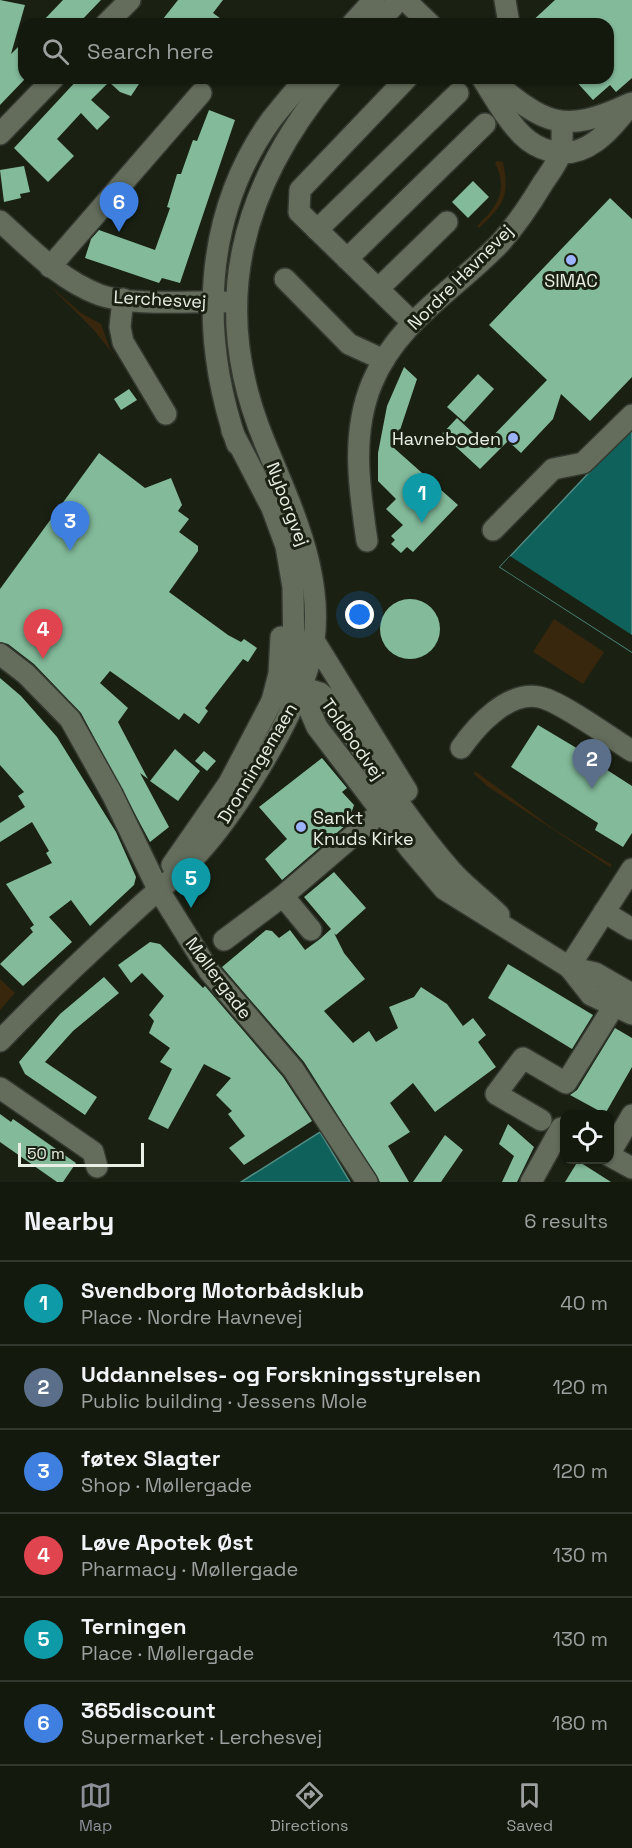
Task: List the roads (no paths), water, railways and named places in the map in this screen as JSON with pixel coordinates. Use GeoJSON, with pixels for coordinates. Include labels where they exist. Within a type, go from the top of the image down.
{"type":"FeatureCollection","features":[{"type":"Feature","properties":{"kind":"street"},"geometry":{"type":"LineString","coordinates":[[112,18],[130,0]]}},
{"type":"Feature","properties":{"kind":"street"},"geometry":{"type":"LineString","coordinates":[[358,18],[374,0]]}},
{"type":"Feature","properties":{"kind":"street"},"geometry":{"type":"LineString","coordinates":[[382,18],[399,0]]}},
{"type":"Feature","properties":{"kind":"street"},"geometry":{"type":"LineString","coordinates":[[405,0],[424,18]]}},
{"type":"Feature","properties":{"kind":"street"},"geometry":{"type":"LineString","coordinates":[[505,0],[508,18]]}},
{"type":"Feature","properties":{"kind":"street"},"geometry":{"type":"LineString","coordinates":[[0,134],[48,84]]}},
{"type":"Feature","properties":{"kind":"street","name":"Nyborgvej"},"geometry":{"type":"LineString","coordinates":[[272,701],[279,674],[281,641],[277,567],[232,431],[216,362],[211,302],[218,241],[243,170],[272,120],[301,84]]}},
{"type":"Feature","properties":{"kind":"street","name":"Nyborgvej"},"geometry":{"type":"LineString","coordinates":[[301,687],[310,660],[313,639],[313,592],[309,562],[294,511],[253,414],[240,353],[237,302],[242,252],[258,192],[283,143],[327,84]]}},
{"type":"Feature","properties":{"kind":"street"},"geometry":{"type":"LineString","coordinates":[[401,84],[300,190],[299,212],[412,322]]}},
{"type":"Feature","properties":{"kind":"street"},"geometry":{"type":"LineString","coordinates":[[486,84],[523,137],[539,147],[561,154],[576,153],[597,141],[632,103]]}},
{"type":"Feature","properties":{"kind":"street"},"geometry":{"type":"LineString","coordinates":[[497,84],[537,114],[562,123],[585,122],[632,103]]}},
{"type":"Feature","properties":{"kind":"street"},"geometry":{"type":"LineString","coordinates":[[50,267],[201,93]]}},
{"type":"Feature","properties":{"kind":"street"},"geometry":{"type":"LineString","coordinates":[[317,230],[458,93]]}},
{"type":"Feature","properties":{"kind":"street"},"geometry":{"type":"LineString","coordinates":[[561,154],[562,123]]}},
{"type":"Feature","properties":{"kind":"street"},"geometry":{"type":"LineString","coordinates":[[347,259],[485,124]]}},
{"type":"Feature","properties":{"kind":"street","name":"Nordre Havnevej"},"geometry":{"type":"LineString","coordinates":[[367,541],[358,464],[358,442],[362,416],[372,383],[384,360],[412,322],[500,242],[531,202],[561,154]]}},
{"type":"Feature","properties":{"kind":"street","name":"Lerchesvej"},"geometry":{"type":"LineString","coordinates":[[0,221],[50,267],[92,291],[123,299],[237,302]]}},
{"type":"Feature","properties":{"kind":"street"},"geometry":{"type":"LineString","coordinates":[[378,289],[447,222]]}},
{"type":"Feature","properties":{"kind":"street"},"geometry":{"type":"LineString","coordinates":[[285,279],[348,344],[384,360]]}},
{"type":"Feature","properties":{"kind":"street"},"geometry":{"type":"LineString","coordinates":[[123,299],[120,327],[123,342],[166,414]]}},
{"type":"Feature","properties":{"kind":"street"},"geometry":{"type":"LineString","coordinates":[[493,530],[553,469],[583,463],[632,415]]}},
{"type":"Feature","properties":{"kind":"street","name":"Nyborgvej"},"geometry":{"type":"LineString","coordinates":[[232,431],[272,508],[286,546],[293,586],[294,664],[301,687]]}},
{"type":"Feature","properties":{"kind":"street","name":"Toldbodvej"},"geometry":{"type":"LineString","coordinates":[[313,639],[329,669],[375,736],[397,778],[451,852],[472,888]]}},
{"type":"Feature","properties":{"kind":"street","name":"Møllergade"},"geometry":{"type":"LineString","coordinates":[[0,654],[26,674],[70,719],[112,794],[158,889],[209,971],[293,1069],[367,1182]]}},
{"type":"Feature","properties":{"kind":"street","name":"Toldbodvej"},"geometry":{"type":"LineString","coordinates":[[301,687],[317,727],[381,812],[444,889],[569,967],[595,973],[632,994]]}},
{"type":"Feature","properties":{"kind":"street","name":"Toldbodvej"},"geometry":{"type":"LineString","coordinates":[[301,687],[320,693],[327,699],[412,824],[450,870],[472,888],[523,938]]}},
{"type":"Feature","properties":{"kind":"street","name":"Dronningemaen"},"geometry":{"type":"LineString","coordinates":[[158,889],[229,783],[272,701],[282,692],[301,687]]}},
{"type":"Feature","properties":{"kind":"street","name":"Dronningemaen"},"geometry":{"type":"LineString","coordinates":[[0,1041],[53,986],[158,889],[182,870],[210,838],[262,761],[291,712],[301,687]]}},
{"type":"Feature","properties":{"kind":"street"},"geometry":{"type":"LineString","coordinates":[[461,748],[478,727],[496,711],[518,699],[533,696],[551,701],[632,751]]}},
{"type":"Feature","properties":{"kind":"street","name":"Toldbodvej"},"geometry":{"type":"LineString","coordinates":[[291,712],[317,727]]}},
{"type":"Feature","properties":{"kind":"street"},"geometry":{"type":"LineString","coordinates":[[224,940],[283,896],[381,812]]}},
{"type":"Feature","properties":{"kind":"street"},"geometry":{"type":"LineString","coordinates":[[569,967],[632,869]]}},
{"type":"Feature","properties":{"kind":"street"},"geometry":{"type":"LineString","coordinates":[[283,896],[310,930]]}},
{"type":"Feature","properties":{"kind":"street"},"geometry":{"type":"LineString","coordinates":[[604,912],[632,929]]}},
{"type":"Feature","properties":{"kind":"street","name":"Toldbodvej"},"geometry":{"type":"LineString","coordinates":[[569,967],[585,990],[623,1010]]}},
{"type":"Feature","properties":{"kind":"street"},"geometry":{"type":"LineString","coordinates":[[541,1120],[496,1094],[523,1058],[566,1083],[623,1010]]}},
{"type":"Feature","properties":{"kind":"street"},"geometry":{"type":"LineString","coordinates":[[0,1088],[93,1152],[96,1167]]}},
{"type":"Feature","properties":{"kind":"street"},"geometry":{"type":"LineString","coordinates":[[614,1146],[632,1115]]}},
{"type":"Feature","properties":{"kind":"street"},"geometry":{"type":"LineString","coordinates":[[531,1182],[560,1130]]}},
{"type":"Feature","properties":{"kind":"street"},"geometry":{"type":"LineString","coordinates":[[614,1157],[632,1168]]}},
{"type":"Feature","properties":{"kind":"water"},"geometry":{"type":"Polygon","coordinates":[[[632,427],[632,652],[500,567],[632,427]]]}},
{"type":"Feature","properties":{"kind":"water"},"geometry":{"type":"Polygon","coordinates":[[[320,1132],[350,1182],[241,1182],[320,1132]]]}},
{"type":"Feature","properties":{"kind":"place","name":"365discount"},"geometry":{"type":"Point","coordinates":[119,232]}},
{"type":"Feature","properties":{"kind":"place","name":"SIMAC"},"geometry":{"type":"Point","coordinates":[571,260]}},
{"type":"Feature","properties":{"kind":"place","name":"Havneboden"},"geometry":{"type":"Point","coordinates":[513,438]}},
{"type":"Feature","properties":{"kind":"place","name":"Svendborg Motorbådsklub"},"geometry":{"type":"Point","coordinates":[422,523]}},
{"type":"Feature","properties":{"kind":"place","name":"føtex Slagter"},"geometry":{"type":"Point","coordinates":[70,551]}},
{"type":"Feature","properties":{"kind":"place","name":"Løve Apotek Øst"},"geometry":{"type":"Point","coordinates":[43,659]}},
{"type":"Feature","properties":{"kind":"place","name":"Uddannelses- og Forskningsstyrelsen"},"geometry":{"type":"Point","coordinates":[592,789]}},
{"type":"Feature","properties":{"kind":"place","name":"Sankt Knuds Kirke"},"geometry":{"type":"Point","coordinates":[301,827]}},
{"type":"Feature","properties":{"kind":"place","name":"Terningen"},"geometry":{"type":"Point","coordinates":[191,908]}}]}
